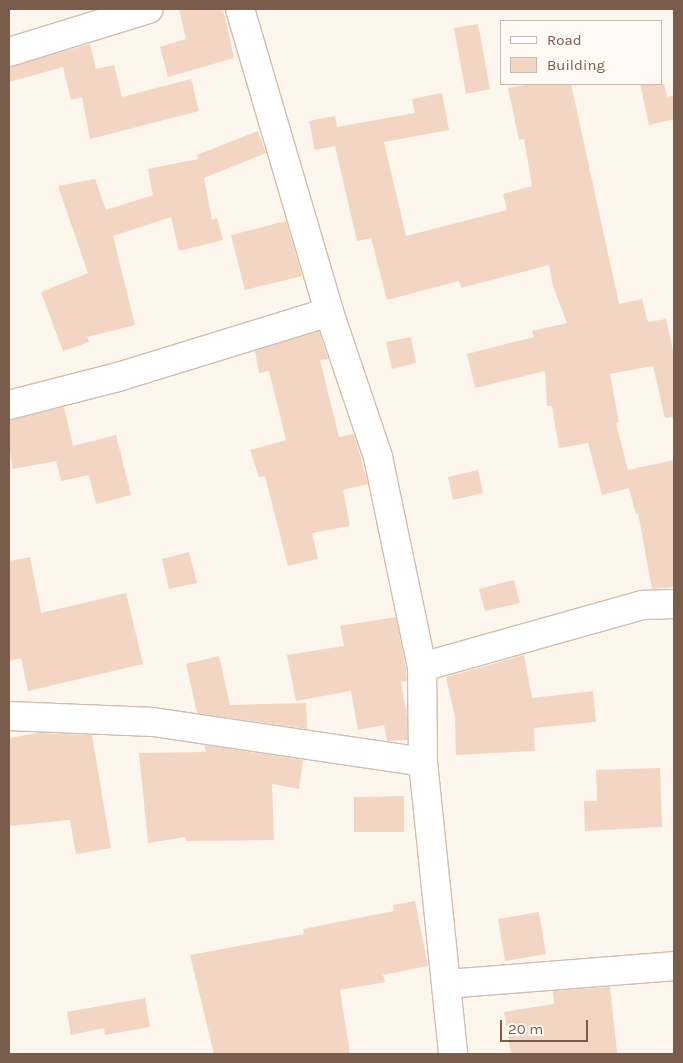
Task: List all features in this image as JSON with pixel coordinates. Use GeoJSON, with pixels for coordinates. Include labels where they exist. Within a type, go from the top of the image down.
{"type":"FeatureCollection","features":[{"type":"Feature","properties":{"kind":"street"},"geometry":{"type":"LineString","coordinates":[[9,52],[149,9]]}},
{"type":"Feature","properties":{"kind":"street"},"geometry":{"type":"LineString","coordinates":[[240,9],[329,312],[378,456],[422,667],[423,762],[453,1054]]}},
{"type":"Feature","properties":{"kind":"street"},"geometry":{"type":"LineString","coordinates":[[9,404],[118,377],[329,312]]}},
{"type":"Feature","properties":{"kind":"street"},"geometry":{"type":"LineString","coordinates":[[422,667],[643,605],[674,604]]}},
{"type":"Feature","properties":{"kind":"street"},"geometry":{"type":"LineString","coordinates":[[9,716],[153,722],[423,762]]}},
{"type":"Feature","properties":{"kind":"street"},"geometry":{"type":"LineString","coordinates":[[446,984],[674,966]]}},
{"type":"Feature","properties":{"kind":"building"},"geometry":{"type":"Polygon","coordinates":[[[179,9],[223,9],[234,58],[168,77],[160,47],[186,39],[179,9]]]}},
{"type":"Feature","properties":{"kind":"building"},"geometry":{"type":"Polygon","coordinates":[[[478,24],[490,89],[466,94],[454,28],[478,24]]]}},
{"type":"Feature","properties":{"kind":"building"},"geometry":{"type":"Polygon","coordinates":[[[90,44],[96,69],[114,65],[122,97],[191,79],[199,111],[90,139],[82,97],[71,100],[63,67],[9,82],[9,67],[90,44]]]}},
{"type":"Feature","properties":{"kind":"building"},"geometry":{"type":"Polygon","coordinates":[[[664,84],[667,97],[674,95],[674,119],[649,125],[640,85],[664,84]]]}},
{"type":"Feature","properties":{"kind":"building"},"geometry":{"type":"Polygon","coordinates":[[[524,85],[571,85],[619,304],[642,299],[648,322],[666,319],[674,355],[674,417],[665,418],[653,366],[610,374],[619,422],[616,423],[628,470],[674,460],[674,587],[652,589],[638,513],[636,514],[629,488],[602,495],[588,443],[559,448],[552,406],[547,406],[545,371],[475,388],[467,354],[534,337],[532,331],[567,323],[553,286],[549,265],[461,288],[459,281],[387,300],[371,238],[357,241],[335,146],[315,150],[309,121],[335,116],[337,127],[415,113],[412,99],[442,93],[449,130],[384,142],[406,236],[507,210],[503,194],[532,186],[524,139],[519,140],[508,88],[524,85]]]}},
{"type":"Feature","properties":{"kind":"building"},"geometry":{"type":"Polygon","coordinates":[[[258,131],[266,153],[204,178],[212,220],[217,218],[223,240],[179,251],[171,217],[113,236],[135,325],[87,337],[89,342],[63,351],[41,292],[88,273],[58,186],[95,179],[106,210],[153,195],[148,169],[198,159],[197,155],[258,131]]]}},
{"type":"Feature","properties":{"kind":"building"},"geometry":{"type":"Polygon","coordinates":[[[286,221],[302,276],[245,290],[231,235],[286,221]]]}},
{"type":"Feature","properties":{"kind":"building"},"geometry":{"type":"Polygon","coordinates":[[[319,331],[328,359],[320,360],[339,437],[354,434],[368,484],[343,490],[350,526],[312,533],[318,559],[288,566],[265,476],[259,477],[250,450],[286,440],[269,371],[259,373],[255,351],[319,331]]]}},
{"type":"Feature","properties":{"kind":"building"},"geometry":{"type":"Polygon","coordinates":[[[411,337],[416,363],[392,369],[386,342],[411,337]]]}},
{"type":"Feature","properties":{"kind":"building"},"geometry":{"type":"Polygon","coordinates":[[[64,407],[73,446],[116,435],[131,495],[96,504],[89,475],[61,481],[56,461],[13,469],[9,445],[9,420],[64,407]]]}},
{"type":"Feature","properties":{"kind":"building"},"geometry":{"type":"Polygon","coordinates":[[[478,470],[483,493],[453,500],[448,477],[478,470]]]}},
{"type":"Feature","properties":{"kind":"building"},"geometry":{"type":"Polygon","coordinates":[[[189,552],[197,583],[169,589],[162,559],[189,552]]]}},
{"type":"Feature","properties":{"kind":"building"},"geometry":{"type":"Polygon","coordinates":[[[30,557],[41,613],[126,593],[143,664],[28,691],[21,658],[9,661],[9,561],[30,557]]]}},
{"type":"Feature","properties":{"kind":"building"},"geometry":{"type":"Polygon","coordinates":[[[514,580],[520,603],[485,611],[479,589],[514,580]]]}},
{"type":"Feature","properties":{"kind":"building"},"geometry":{"type":"Polygon","coordinates":[[[396,617],[406,669],[407,681],[401,682],[407,716],[407,740],[387,741],[384,725],[358,730],[351,691],[296,701],[287,655],[344,646],[340,626],[396,617]]]}},
{"type":"Feature","properties":{"kind":"building"},"geometry":{"type":"Polygon","coordinates":[[[524,655],[532,698],[593,691],[596,722],[534,728],[535,751],[456,755],[455,717],[446,677],[524,655]]]}},
{"type":"Feature","properties":{"kind":"building"},"geometry":{"type":"Polygon","coordinates":[[[219,656],[230,705],[306,703],[307,729],[197,713],[186,664],[219,656]]]}},
{"type":"Feature","properties":{"kind":"building"},"geometry":{"type":"Polygon","coordinates":[[[38,733],[92,735],[111,848],[76,854],[70,820],[9,826],[9,738],[38,733]]]}},
{"type":"Feature","properties":{"kind":"building"},"geometry":{"type":"Polygon","coordinates":[[[204,745],[303,760],[299,789],[272,784],[274,840],[186,841],[186,837],[148,843],[139,753],[206,752],[204,745]]]}},
{"type":"Feature","properties":{"kind":"building"},"geometry":{"type":"Polygon","coordinates":[[[660,768],[662,827],[585,831],[584,801],[597,801],[596,770],[660,768]]]}},
{"type":"Feature","properties":{"kind":"building"},"geometry":{"type":"Polygon","coordinates":[[[404,796],[404,832],[354,832],[354,797],[404,796]]]}},
{"type":"Feature","properties":{"kind":"building"},"geometry":{"type":"Polygon","coordinates":[[[415,901],[428,966],[383,975],[385,982],[340,990],[350,1054],[214,1054],[190,955],[304,934],[303,929],[394,911],[393,905],[415,901]]]}},
{"type":"Feature","properties":{"kind":"building"},"geometry":{"type":"Polygon","coordinates":[[[539,912],[546,954],[505,961],[498,919],[539,912]]]}},
{"type":"Feature","properties":{"kind":"building"},"geometry":{"type":"Polygon","coordinates":[[[610,987],[617,1053],[511,1054],[504,1012],[554,1004],[553,991],[610,987]]]}},
{"type":"Feature","properties":{"kind":"building"},"geometry":{"type":"Polygon","coordinates":[[[145,998],[150,1027],[105,1035],[104,1028],[71,1035],[67,1012],[145,998]]]}}]}
